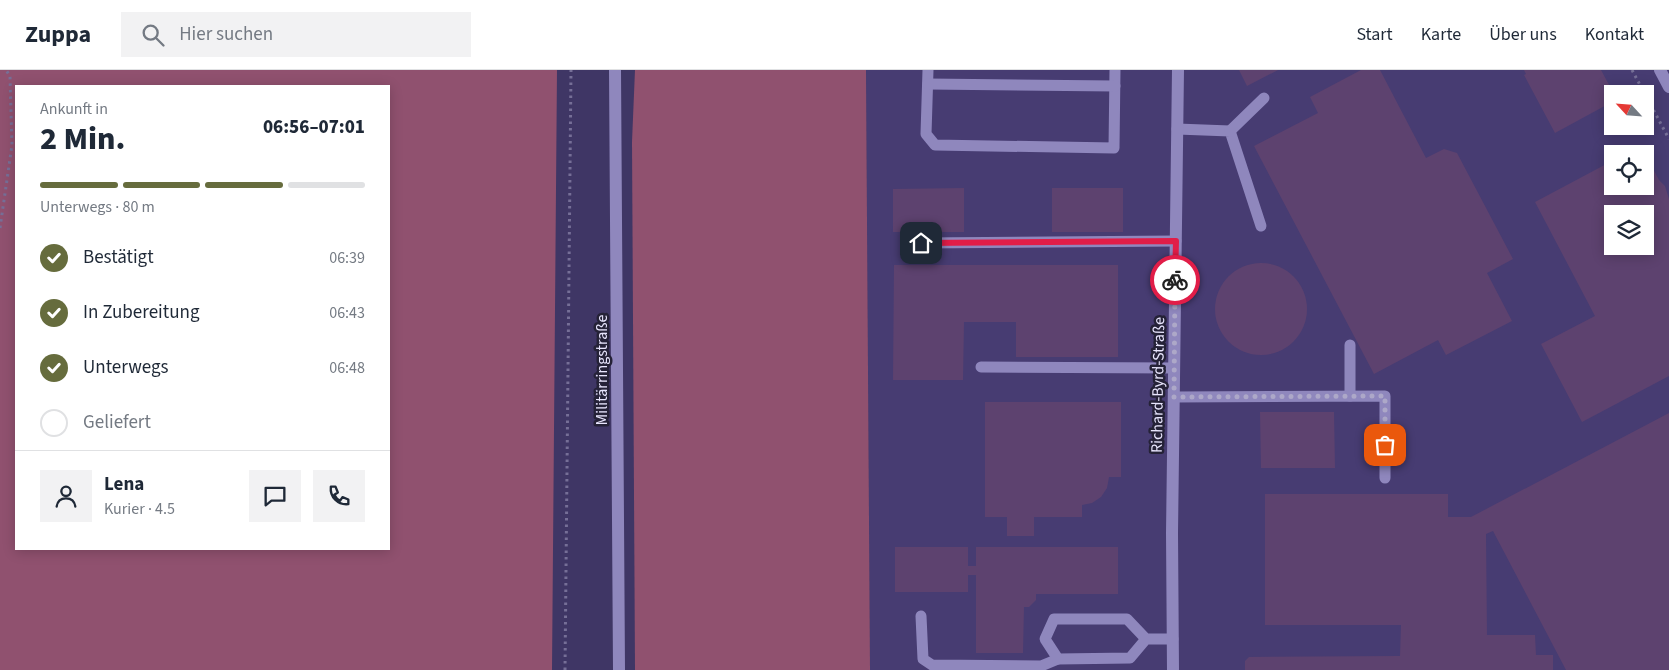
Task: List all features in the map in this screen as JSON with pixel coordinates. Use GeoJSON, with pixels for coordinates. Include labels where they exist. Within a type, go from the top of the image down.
{"type":"FeatureCollection","features":[{"type":"Feature","properties":{"kind":"street","name":"Militärringstraße"},"geometry":{"type":"LineString","coordinates":[[616,70],[619,670]]}},
{"type":"Feature","properties":{"kind":"street","name":"Richard-Byrd-Straße"},"geometry":{"type":"LineString","coordinates":[[1173,670],[1174,368],[1178,70]]}},
{"type":"Feature","properties":{"kind":"street"},"geometry":{"type":"LineString","coordinates":[[1660,70],[1669,87]]}},
{"type":"Feature","properties":{"kind":"lane"},"geometry":{"type":"LineString","coordinates":[[928,70],[926,134],[935,145],[1114,148],[1115,70]]}},
{"type":"Feature","properties":{"kind":"lane"},"geometry":{"type":"LineString","coordinates":[[928,84],[1115,86]]}},
{"type":"Feature","properties":{"kind":"lane"},"geometry":{"type":"LineString","coordinates":[[1177,129],[1230,131],[1264,98]]}},
{"type":"Feature","properties":{"kind":"lane"},"geometry":{"type":"LineString","coordinates":[[1230,131],[1260,226]]}},
{"type":"Feature","properties":{"kind":"lane"},"geometry":{"type":"LineString","coordinates":[[921,243],[1176,241]]}},
{"type":"Feature","properties":{"kind":"lane"},"geometry":{"type":"LineString","coordinates":[[1350,345],[1350,396]]}},
{"type":"Feature","properties":{"kind":"lane"},"geometry":{"type":"LineString","coordinates":[[981,367],[1174,368]]}},
{"type":"Feature","properties":{"kind":"lane"},"geometry":{"type":"LineString","coordinates":[[1174,397],[1385,396],[1385,478]]}},
{"type":"Feature","properties":{"kind":"lane"},"geometry":{"type":"LineString","coordinates":[[921,616],[923,659],[932,665],[1041,666],[1058,659],[1130,658],[1146,639]]}},
{"type":"Feature","properties":{"kind":"lane"},"geometry":{"type":"LineString","coordinates":[[1058,659],[1045,639],[1054,619],[1127,619],[1146,639],[1173,639]]}},
{"type":"Feature","properties":{"kind":"path"},"geometry":{"type":"LineString","coordinates":[[0,228],[12,145],[10,76],[6,70]]}},
{"type":"Feature","properties":{"kind":"path"},"geometry":{"type":"LineString","coordinates":[[565,670],[570,70]]}},
{"type":"Feature","properties":{"kind":"path"},"geometry":{"type":"LineString","coordinates":[[1632,70],[1669,138]]}},
{"type":"Feature","properties":{"kind":"shaded area"},"geometry":{"type":"Polygon","coordinates":[[[0,70],[557,70],[552,670],[0,670],[0,70]]]}},
{"type":"Feature","properties":{"kind":"shaded area"},"geometry":{"type":"Polygon","coordinates":[[[635,70],[866,70],[870,670],[635,670],[632,142],[635,70]]]}},
{"type":"Feature","properties":{"kind":"shaded area"},"geometry":{"type":"Polygon","coordinates":[[[866,70],[1669,70],[1669,670],[870,670],[866,70]]]}},
{"type":"Feature","properties":{"kind":"building"},"geometry":{"type":"Polygon","coordinates":[[[1239,70],[1278,70],[1247,86],[1239,70]]]}},
{"type":"Feature","properties":{"kind":"building"},"geometry":{"type":"Polygon","coordinates":[[[1361,70],[1380,70],[1426,158],[1444,149],[1457,153],[1513,259],[1487,273],[1512,321],[1446,355],[1438,340],[1374,374],[1254,146],[1318,113],[1310,97],[1361,70]]]}},
{"type":"Feature","properties":{"kind":"building"},"geometry":{"type":"Polygon","coordinates":[[[1524,70],[1601,70],[1609,85],[1604,85],[1604,106],[1555,133],[1524,75],[1526,74],[1524,70]]]}},
{"type":"Feature","properties":{"kind":"building"},"geometry":{"type":"Polygon","coordinates":[[[1604,165],[1604,195],[1654,195],[1654,171],[1665,186],[1669,199],[1669,376],[1582,422],[1541,344],[1595,316],[1535,202],[1604,165]]]}},
{"type":"Feature","properties":{"kind":"building"},"geometry":{"type":"Polygon","coordinates":[[[964,188],[964,232],[893,232],[893,189],[964,188]]]}},
{"type":"Feature","properties":{"kind":"building"},"geometry":{"type":"Polygon","coordinates":[[[1052,188],[1123,188],[1123,232],[1052,232],[1052,188]]]}},
{"type":"Feature","properties":{"kind":"building"},"geometry":{"type":"Polygon","coordinates":[[[1261,263],[1278,267],[1293,277],[1303,292],[1307,309],[1303,326],[1293,341],[1278,351],[1261,355],[1244,351],[1229,341],[1219,326],[1215,309],[1219,292],[1229,277],[1244,267],[1261,263]]]}},
{"type":"Feature","properties":{"kind":"building"},"geometry":{"type":"Polygon","coordinates":[[[894,265],[1118,265],[1118,357],[1016,357],[1016,322],[964,322],[963,380],[893,380],[894,265]]]}},
{"type":"Feature","properties":{"kind":"building"},"geometry":{"type":"Polygon","coordinates":[[[985,402],[1121,402],[1121,477],[1109,477],[1107,488],[1101,497],[1092,503],[1082,505],[1082,517],[1034,517],[1034,536],[1007,536],[1007,517],[985,517],[985,402]]]}},
{"type":"Feature","properties":{"kind":"building"},"geometry":{"type":"Polygon","coordinates":[[[1260,412],[1334,412],[1335,468],[1261,468],[1260,412]]]}},
{"type":"Feature","properties":{"kind":"building"},"geometry":{"type":"Polygon","coordinates":[[[1669,413],[1669,670],[1566,670],[1493,531],[1486,534],[1487,635],[1535,635],[1536,655],[1553,655],[1553,670],[1245,670],[1245,661],[1249,657],[1400,656],[1401,625],[1265,625],[1265,494],[1448,494],[1448,517],[1471,517],[1669,413]]]}},
{"type":"Feature","properties":{"kind":"building"},"geometry":{"type":"Polygon","coordinates":[[[895,547],[968,547],[968,566],[976,566],[976,547],[1118,547],[1118,594],[1036,594],[1036,600],[1029,607],[1024,607],[1023,653],[976,653],[976,575],[968,575],[968,592],[895,592],[895,547]]]}},
{"type":"Feature","properties":{"kind":"way so far"},"geometry":{"type":"LineString","coordinates":[[1175,280],[1174,397],[1385,396],[1385,445]]}},
{"type":"Feature","properties":{"kind":"route"},"geometry":{"type":"LineString","coordinates":[[921,243],[1176,241],[1175,280]]}}]}
